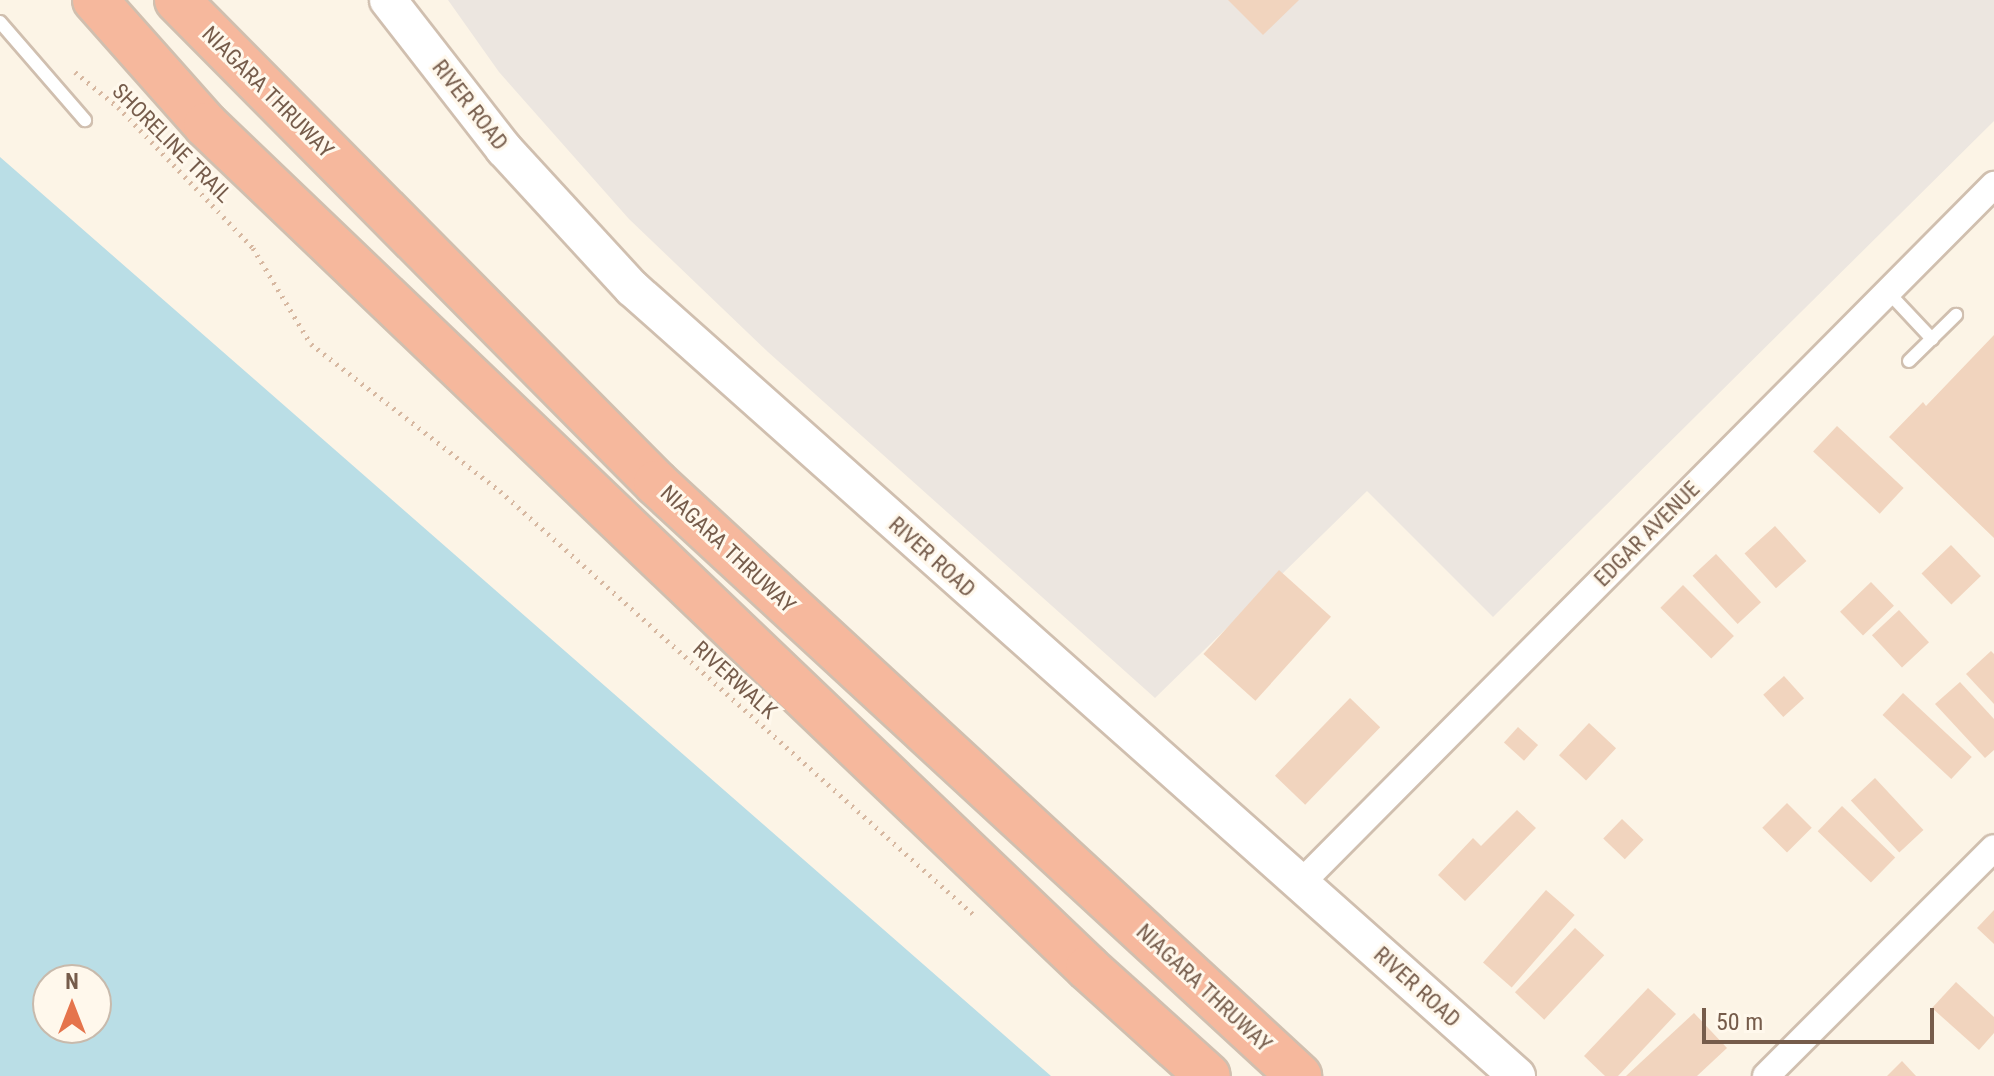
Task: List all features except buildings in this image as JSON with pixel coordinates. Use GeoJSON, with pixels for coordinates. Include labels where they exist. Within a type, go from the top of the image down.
{"type":"FeatureCollection","features":[{"type":"Feature","properties":{"kind":"highway"},"geometry":{"type":"LineString","coordinates":[[95,0],[206,125],[1088,968],[1208,1076]]}},
{"type":"Feature","properties":{"kind":"highway","name":"NIAGARA THRUWAY"},"geometry":{"type":"LineString","coordinates":[[177,0],[656,483],[1299,1076]]}},
{"type":"Feature","properties":{"kind":"main road","name":"RIVER ROAD"},"geometry":{"type":"LineString","coordinates":[[388,0],[504,149],[632,288],[1517,1076]]}},
{"type":"Feature","properties":{"kind":"street","name":"EDGAR AVENUE"},"geometry":{"type":"LineString","coordinates":[[1301,883],[1994,185]]}},
{"type":"Feature","properties":{"kind":"street"},"geometry":{"type":"LineString","coordinates":[[1766,1076],[1994,848]]}},
{"type":"Feature","properties":{"kind":"lane"},"geometry":{"type":"LineString","coordinates":[[0,22],[85,120]]}},
{"type":"Feature","properties":{"kind":"lane"},"geometry":{"type":"LineString","coordinates":[[1887,291],[1932,339]]}},
{"type":"Feature","properties":{"kind":"lane"},"geometry":{"type":"LineString","coordinates":[[1909,361],[1956,315]]}},
{"type":"Feature","properties":{"kind":"path","name":"SHORELINE TRAIL"},"geometry":{"type":"LineString","coordinates":[[68,67],[118,107],[253,248],[293,314]]}},
{"type":"Feature","properties":{"kind":"path","name":"RIVERWALK"},"geometry":{"type":"LineString","coordinates":[[293,314],[320,351],[500,491],[975,916]]}},
{"type":"Feature","properties":{"kind":"shaded area"},"geometry":{"type":"Polygon","coordinates":[[[448,0],[1994,0],[1994,121],[1493,617],[1367,491],[1155,698],[768,352],[629,219],[499,72],[448,0]]]}},
{"type":"Feature","properties":{"kind":"water"},"geometry":{"type":"Polygon","coordinates":[[[0,157],[1051,1076],[0,1076],[0,157]]]}}]}
